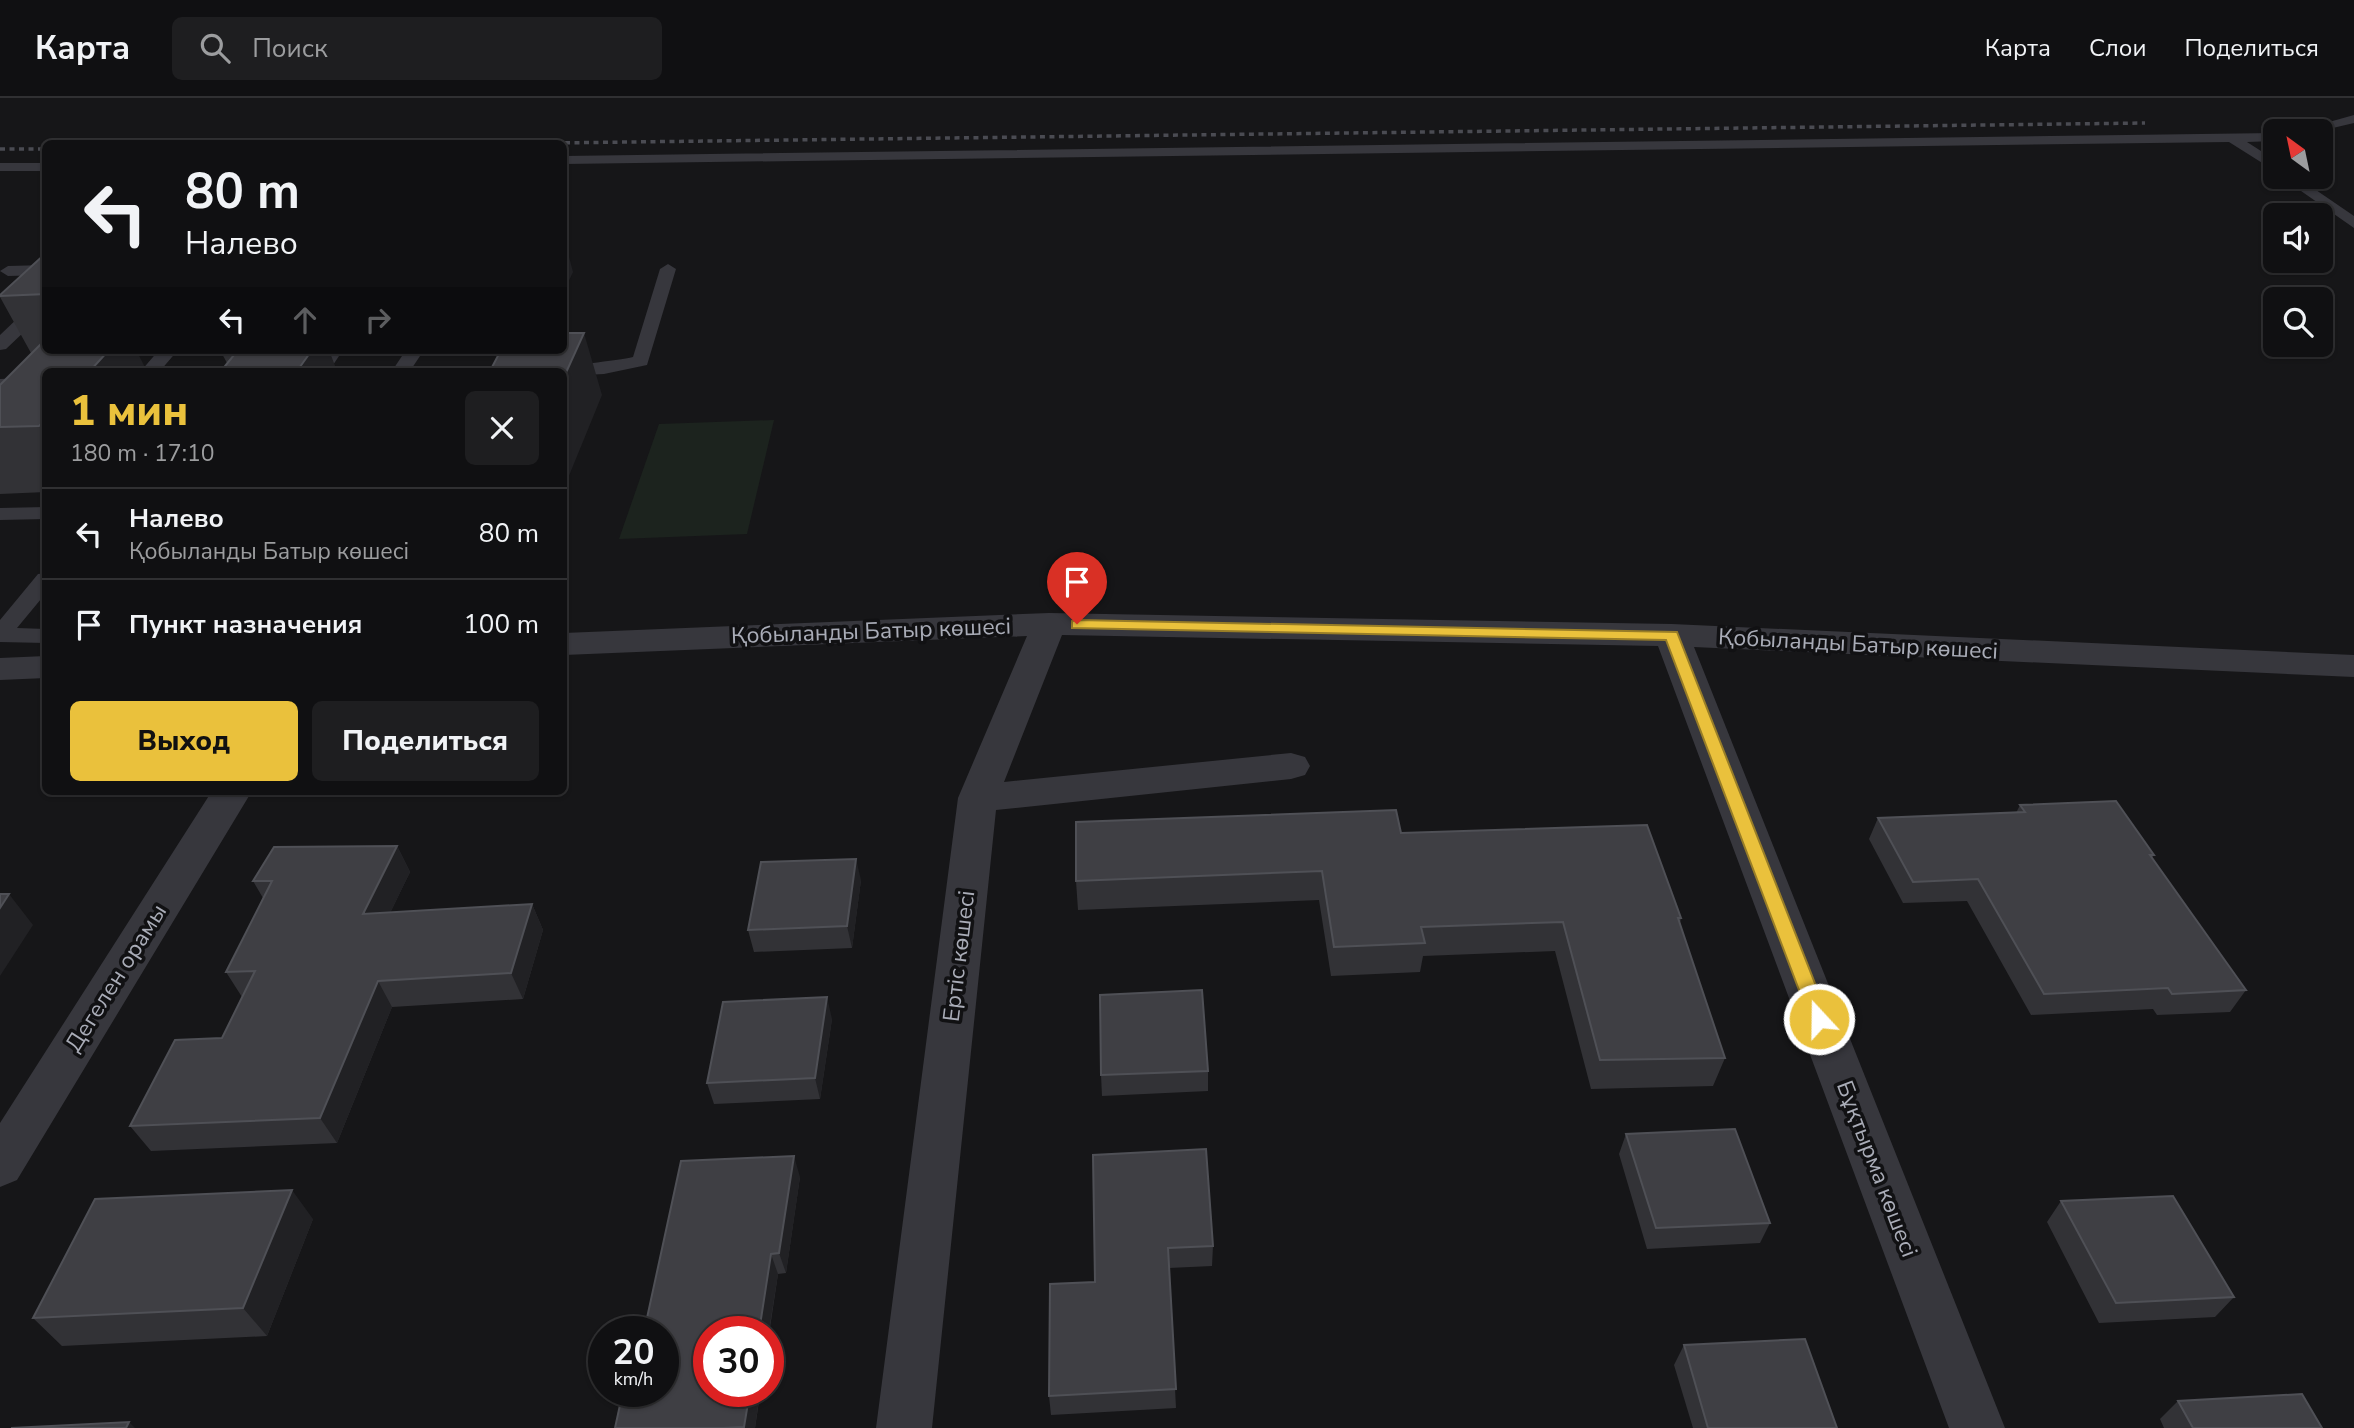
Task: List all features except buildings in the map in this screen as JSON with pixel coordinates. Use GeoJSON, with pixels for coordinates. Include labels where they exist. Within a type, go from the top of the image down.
{"type":"FeatureCollection","features":[{"type":"Feature","properties":{"kind":"street","name":"Қобыланды Батыр көшесі"},"geometry":{"type":"LineString","coordinates":[[567,644],[1049,624],[1672,635],[2354,666]]}},
{"type":"Feature","properties":{"kind":"street","name":"Ертіс көшесі"},"geometry":{"type":"LineString","coordinates":[[904,1428],[978,798],[1049,624]]}},
{"type":"Feature","properties":{"kind":"street","name":"Бұқтырма көшесі"},"geometry":{"type":"LineString","coordinates":[[1672,635],[1977,1428]]}},
{"type":"Feature","properties":{"kind":"street"},"geometry":{"type":"LineString","coordinates":[[0,669],[42,667]]}},
{"type":"Feature","properties":{"kind":"street"},"geometry":{"type":"LineString","coordinates":[[978,798],[1291,765]]}},
{"type":"Feature","properties":{"kind":"street","name":"Дегелен орамы"},"geometry":{"type":"LineString","coordinates":[[0,1165],[230,795]]}},
{"type":"Feature","properties":{"kind":"lane"},"geometry":{"type":"LineString","coordinates":[[2333,124],[2354,119]]}},
{"type":"Feature","properties":{"kind":"lane"},"geometry":{"type":"LineString","coordinates":[[567,160],[2263,137]]}},
{"type":"Feature","properties":{"kind":"lane"},"geometry":{"type":"LineString","coordinates":[[2333,137],[2343,137]]}},
{"type":"Feature","properties":{"kind":"lane"},"geometry":{"type":"LineString","coordinates":[[2233,138],[2263,159]]}},
{"type":"Feature","properties":{"kind":"lane"},"geometry":{"type":"LineString","coordinates":[[0,167],[42,167]]}},
{"type":"Feature","properties":{"kind":"lane"},"geometry":{"type":"LineString","coordinates":[[2305,189],[2354,223]]}},
{"type":"Feature","properties":{"kind":"lane"},"geometry":{"type":"LineString","coordinates":[[567,371],[604,369],[641,361],[668,269]]}},
{"type":"Feature","properties":{"kind":"lane"},"geometry":{"type":"LineString","coordinates":[[3,273],[42,270]]}},
{"type":"Feature","properties":{"kind":"lane"},"geometry":{"type":"LineString","coordinates":[[0,345],[42,305]]}},
{"type":"Feature","properties":{"kind":"lane"},"geometry":{"type":"LineString","coordinates":[[153,368],[165,354]]}},
{"type":"Feature","properties":{"kind":"lane"},"geometry":{"type":"LineString","coordinates":[[0,384],[42,382]]}},
{"type":"Feature","properties":{"kind":"lane"},"geometry":{"type":"LineString","coordinates":[[25,398],[42,383]]}},
{"type":"Feature","properties":{"kind":"lane"},"geometry":{"type":"LineString","coordinates":[[0,514],[42,513]]}},
{"type":"Feature","properties":{"kind":"lane"},"geometry":{"type":"LineString","coordinates":[[0,634],[42,584]]}},
{"type":"Feature","properties":{"kind":"lane"},"geometry":{"type":"LineString","coordinates":[[0,634],[42,636]]}},
{"type":"Feature","properties":{"kind":"shaded area"},"geometry":{"type":"Polygon","coordinates":[[[774,420],[747,534],[619,539],[659,424],[774,420]]]}},
{"type":"Feature","properties":{"kind":"railway"},"geometry":{"type":"LineString","coordinates":[[567,143],[2145,123]]}},
{"type":"Feature","properties":{"kind":"railway"},"geometry":{"type":"LineString","coordinates":[[0,149],[42,149]]}},
{"type":"Feature","properties":{"kind":"route"},"geometry":{"type":"LineString","coordinates":[[1077,624],[1672,635],[1819,1019]]}}]}
